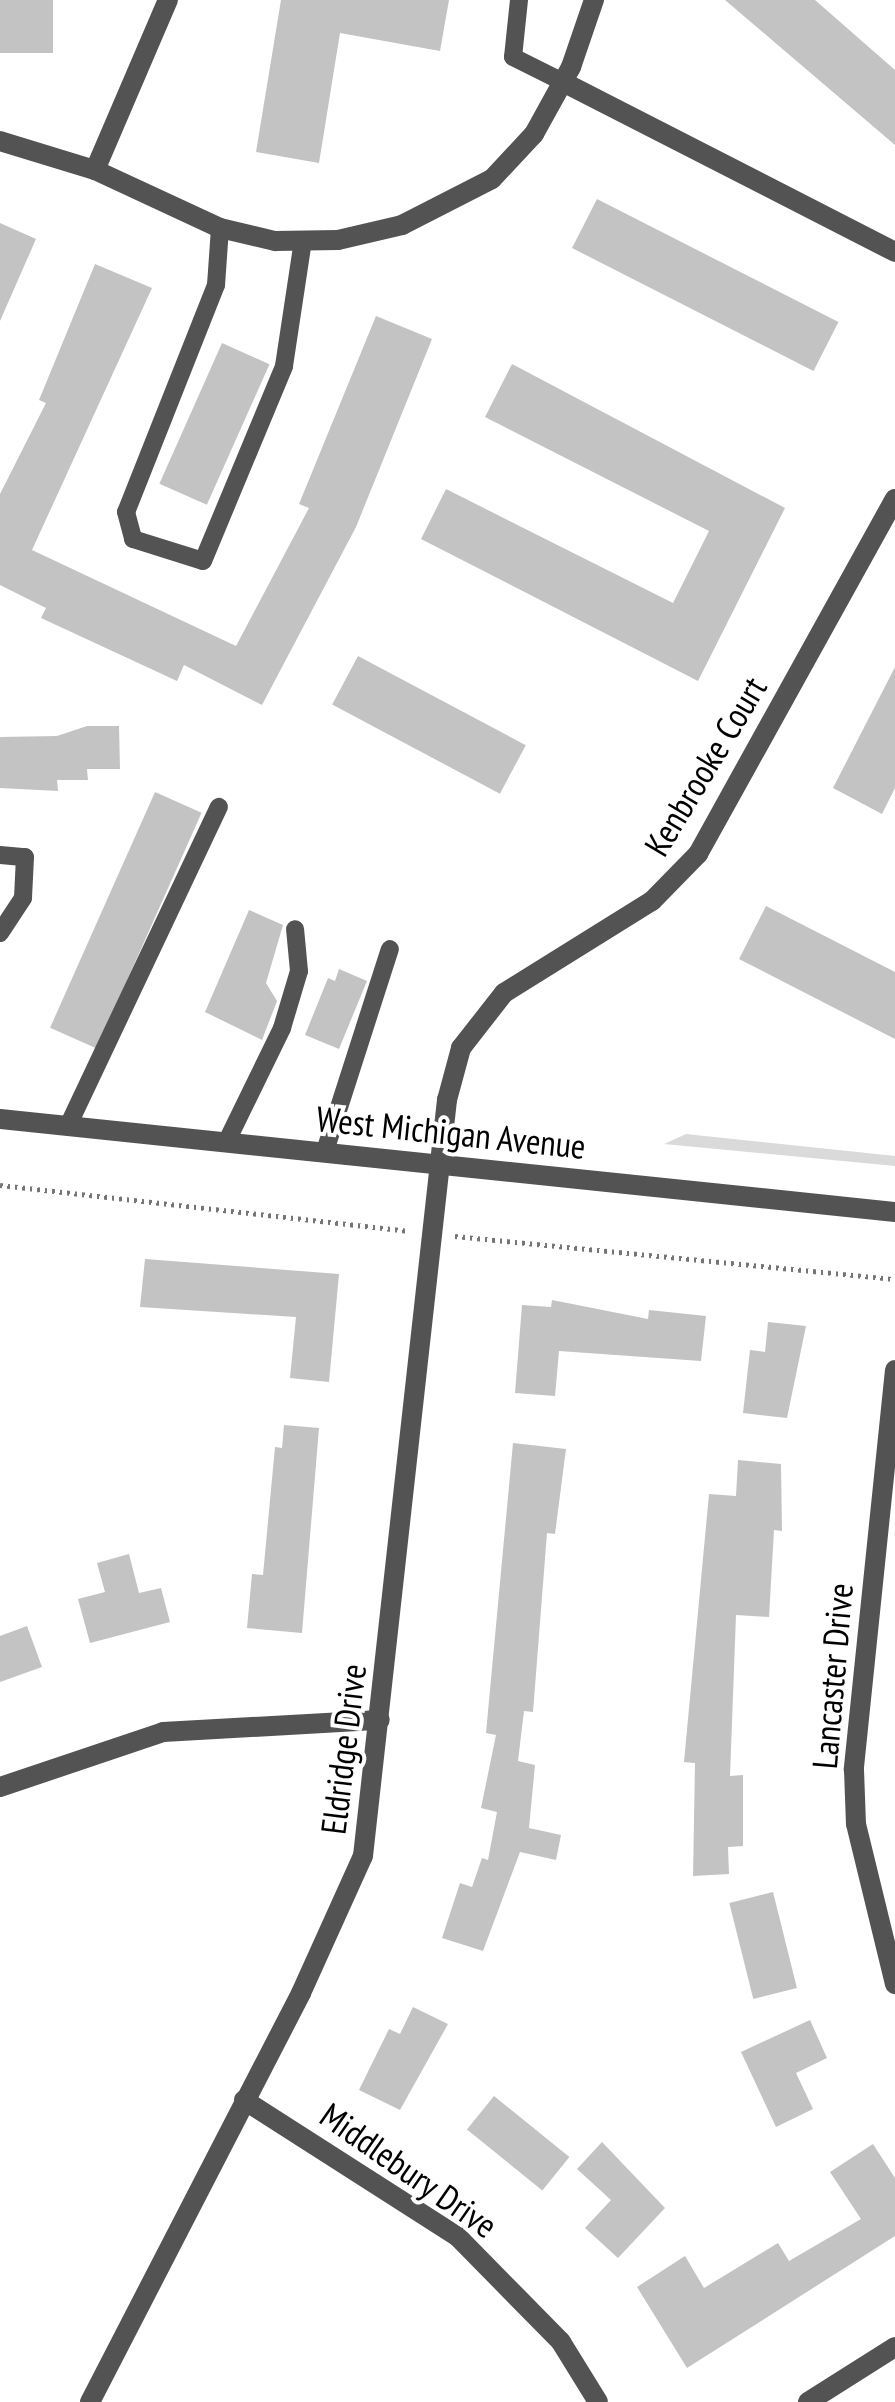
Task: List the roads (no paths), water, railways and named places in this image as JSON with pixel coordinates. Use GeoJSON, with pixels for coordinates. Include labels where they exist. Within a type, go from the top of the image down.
{"type":"FeatureCollection","features":[{"type":"Feature","properties":{"kind":"street"},"geometry":{"type":"LineString","coordinates":[[95,170],[168,0]]}},
{"type":"Feature","properties":{"kind":"street"},"geometry":{"type":"LineString","coordinates":[[0,141],[95,170],[220,228],[303,240],[402,225],[492,180],[534,134],[563,82],[594,0]]}},
{"type":"Feature","properties":{"kind":"street"},"geometry":{"type":"LineString","coordinates":[[563,82],[895,252]]}},
{"type":"Feature","properties":{"kind":"street","name":"Kenbrooke Court"},"geometry":{"type":"LineString","coordinates":[[444,1163],[450,1081],[472,1029],[529,974],[652,901],[698,854],[895,500]]}},
{"type":"Feature","properties":{"kind":"street","name":"West Michigan Avenue"},"geometry":{"type":"LineString","coordinates":[[0,1119],[895,1212]]}},
{"type":"Feature","properties":{"kind":"street","name":"Eldridge Drive"},"geometry":{"type":"LineString","coordinates":[[90,2402],[363,1856],[444,1163]]}},
{"type":"Feature","properties":{"kind":"street","name":"Lancaster Drive"},"geometry":{"type":"LineString","coordinates":[[895,1370],[854,1770],[866,1871],[895,1984]]}},
{"type":"Feature","properties":{"kind":"street"},"geometry":{"type":"LineString","coordinates":[[0,1787],[163,1732],[380,1720]]}},
{"type":"Feature","properties":{"kind":"street","name":"Middlebury Drive"},"geometry":{"type":"LineString","coordinates":[[244,2100],[457,2236],[561,2342],[598,2402]]}},
{"type":"Feature","properties":{"kind":"street"},"geometry":{"type":"LineString","coordinates":[[808,2402],[895,2346]]}},
{"type":"Feature","properties":{"kind":"lane"},"geometry":{"type":"LineString","coordinates":[[519,0],[512,57],[563,82]]}},
{"type":"Feature","properties":{"kind":"lane"},"geometry":{"type":"LineString","coordinates":[[220,228],[216,284],[126,512],[133,539],[203,561],[284,366],[303,240]]}},
{"type":"Feature","properties":{"kind":"lane"},"geometry":{"type":"LineString","coordinates":[[68,1126],[219,807]]}},
{"type":"Feature","properties":{"kind":"lane"},"geometry":{"type":"LineString","coordinates":[[0,855],[26,856],[23,898],[0,933]]}},
{"type":"Feature","properties":{"kind":"lane"},"geometry":{"type":"LineString","coordinates":[[226,1141],[282,1028],[299,971],[295,929]]}},
{"type":"Feature","properties":{"kind":"lane"},"geometry":{"type":"LineString","coordinates":[[324,1151],[390,949]]}}]}
